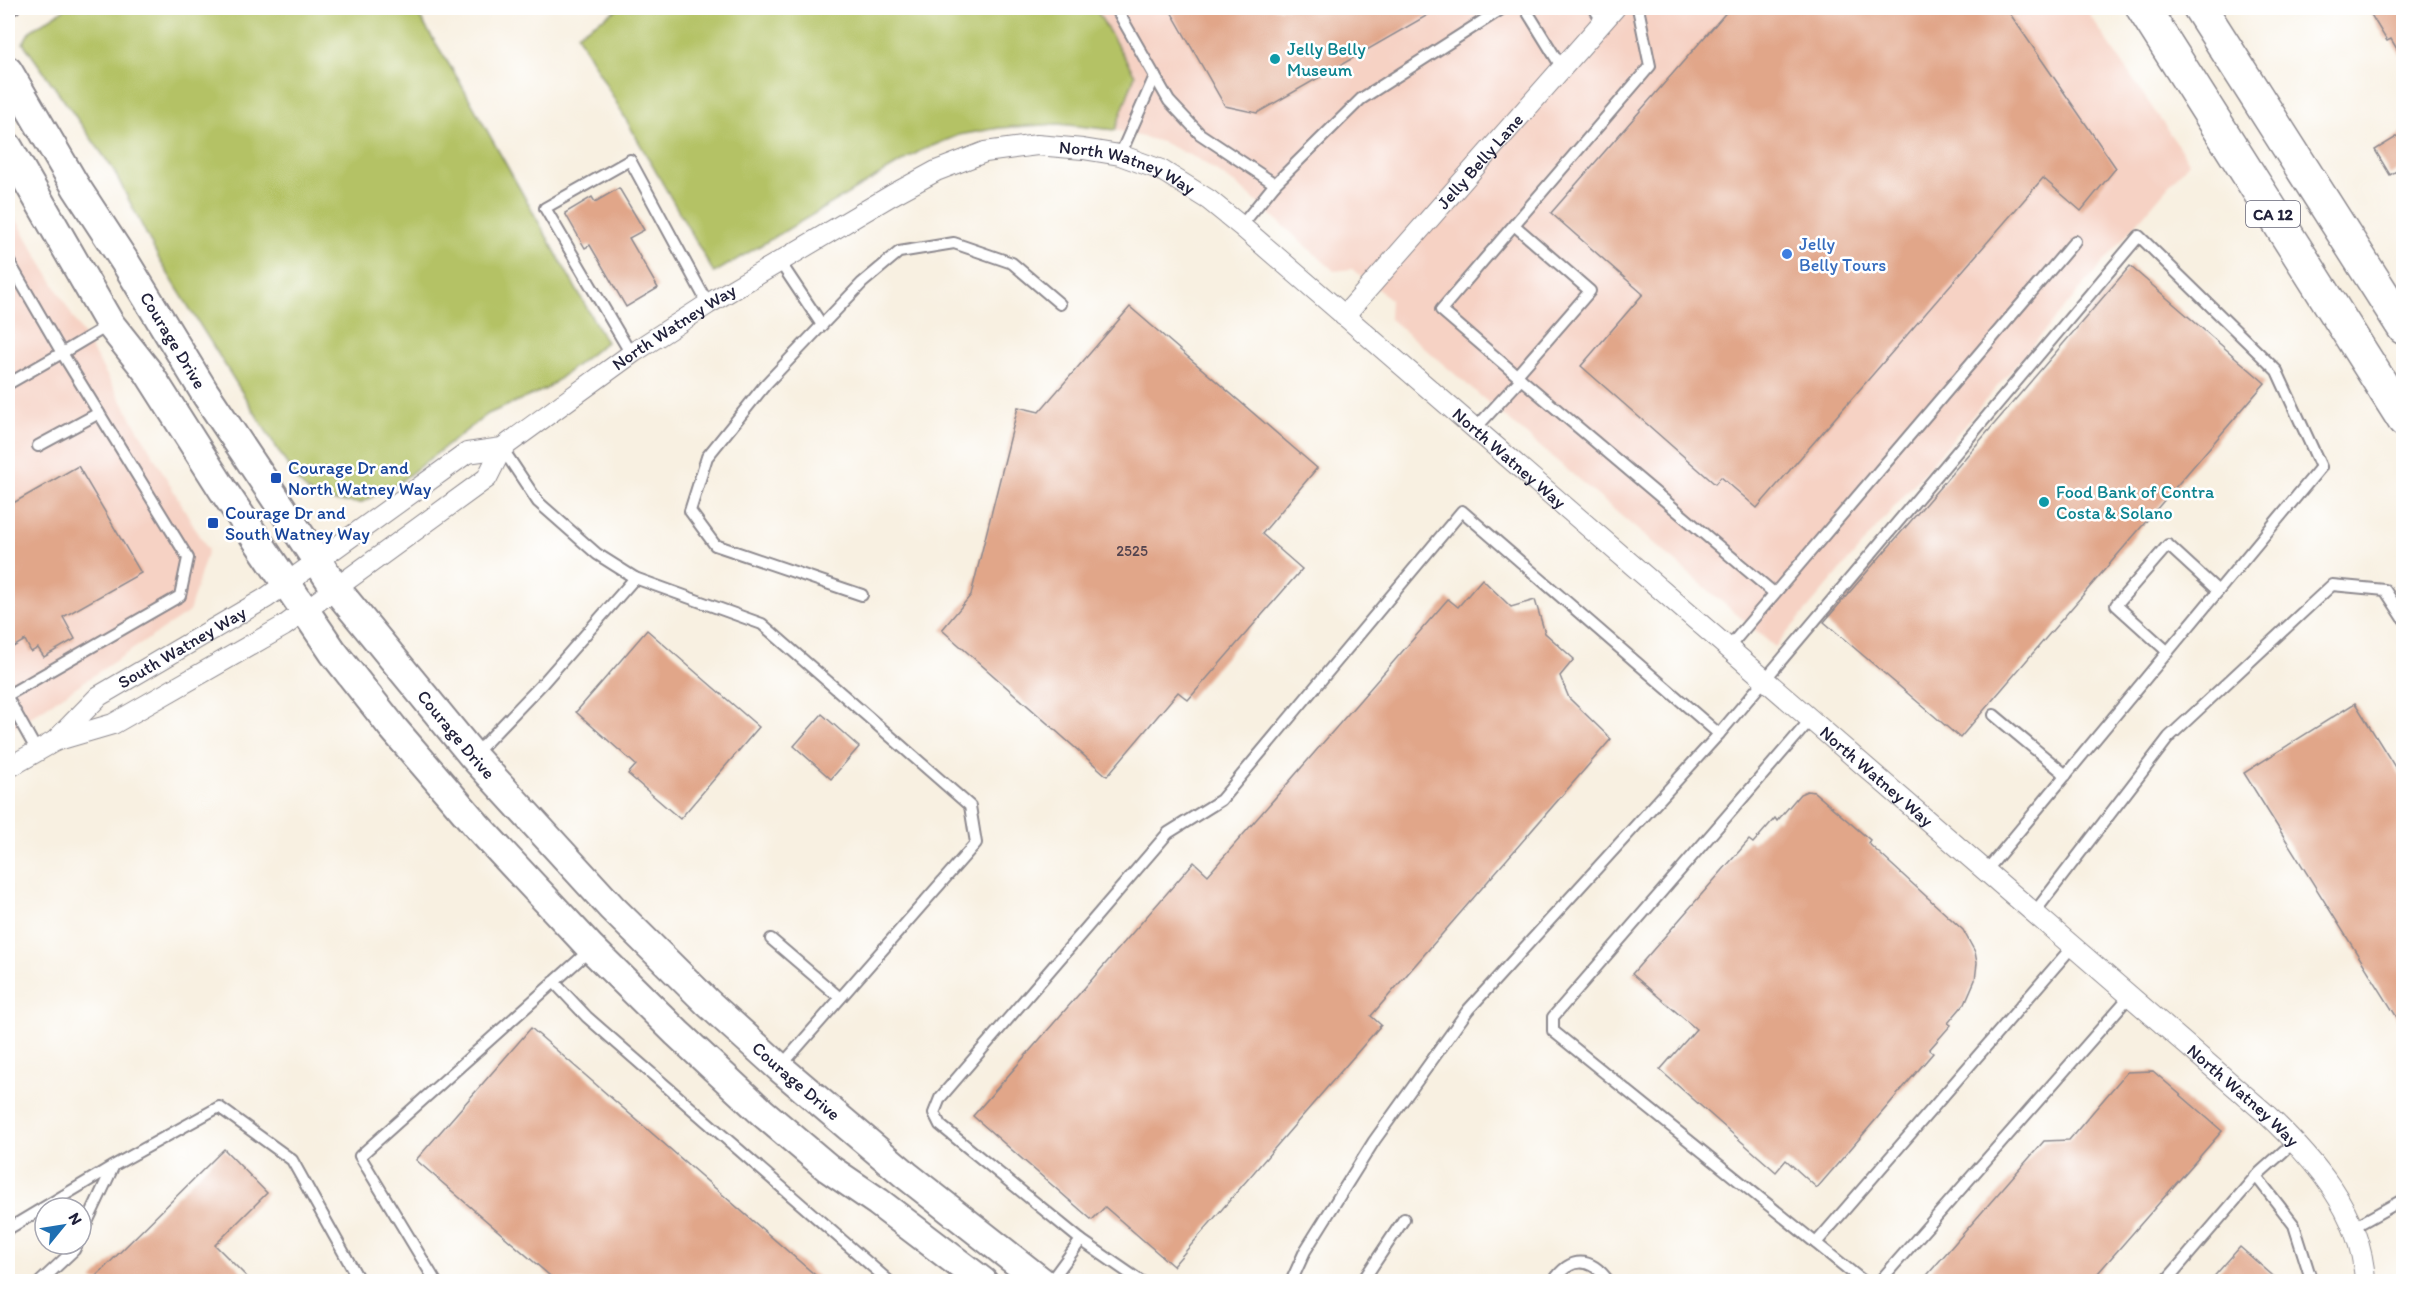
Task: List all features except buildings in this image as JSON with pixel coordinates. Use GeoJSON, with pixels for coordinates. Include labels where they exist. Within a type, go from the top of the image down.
{"type":"FeatureCollection","features":[{"type":"Feature","properties":{"kind":"highway","name":"CA 12"},"geometry":{"type":"LineString","coordinates":[[2143,8],[2403,420]]}},
{"type":"Feature","properties":{"kind":"highway","name":"CA 12"},"geometry":{"type":"LineString","coordinates":[[2200,8],[2403,328]]}},
{"type":"Feature","properties":{"kind":"street","name":"Jelly Belly Lane"},"geometry":{"type":"LineString","coordinates":[[1344,316],[1562,69],[1604,12]]}},
{"type":"Feature","properties":{"kind":"street","name":"Courage Drive"},"geometry":{"type":"LineString","coordinates":[[8,71],[76,187],[127,265],[205,393],[317,561],[336,589],[472,756],[612,908],[707,1002],[780,1068],[906,1175],[1042,1281]]}},
{"type":"Feature","properties":{"kind":"street","name":"North Watney Way"},"geometry":{"type":"LineString","coordinates":[[304,611],[487,478],[502,448],[631,354],[708,304],[936,171],[985,152],[1037,145],[1120,155],[1161,170],[1209,200],[1241,226],[1812,718],[2295,1141],[2326,1180],[2355,1227],[2365,1281]]}},
{"type":"Feature","properties":{"kind":"street","name":"Courage Drive"},"geometry":{"type":"LineString","coordinates":[[8,147],[110,324],[148,372],[304,611],[393,728],[478,827],[591,948],[677,1034],[771,1120],[828,1168],[878,1202],[982,1281]]}},
{"type":"Feature","properties":{"kind":"street","name":"North Watney Way"},"geometry":{"type":"LineString","coordinates":[[317,561],[467,453],[502,448]]}},
{"type":"Feature","properties":{"kind":"street","name":"South Watney Way"},"geometry":{"type":"LineString","coordinates":[[55,741],[99,696],[266,598],[317,561]]}},
{"type":"Feature","properties":{"kind":"street","name":"South Watney Way"},"geometry":{"type":"LineString","coordinates":[[8,768],[55,741],[113,724],[284,626],[304,611]]}},
{"type":"Feature","properties":{"kind":"lane"},"geometry":{"type":"LineString","coordinates":[[8,11],[14,8]]}},
{"type":"Feature","properties":{"kind":"lane"},"geometry":{"type":"LineString","coordinates":[[1116,8],[1169,101],[1200,134],[1275,184]]}},
{"type":"Feature","properties":{"kind":"lane"},"geometry":{"type":"LineString","coordinates":[[1241,226],[1275,184],[1361,99],[1503,8]]}},
{"type":"Feature","properties":{"kind":"lane"},"geometry":{"type":"LineString","coordinates":[[1525,8],[1562,69]]}},
{"type":"Feature","properties":{"kind":"lane"},"geometry":{"type":"LineString","coordinates":[[1638,8],[1650,66],[1441,310],[1774,593]]}},
{"type":"Feature","properties":{"kind":"lane"},"geometry":{"type":"LineString","coordinates":[[1120,155],[1155,76]]}},
{"type":"Feature","properties":{"kind":"lane"},"geometry":{"type":"LineString","coordinates":[[631,354],[545,208],[630,160],[708,304]]}},
{"type":"Feature","properties":{"kind":"lane"},"geometry":{"type":"LineString","coordinates":[[1475,429],[1590,291],[1514,225]]}},
{"type":"Feature","properties":{"kind":"lane"},"geometry":{"type":"LineString","coordinates":[[1291,1281],[1305,1251],[1374,1141],[1468,1010],[1766,680],[2139,236],[2277,371],[2320,467],[1986,871]]}},
{"type":"Feature","properties":{"kind":"lane"},"geometry":{"type":"LineString","coordinates":[[1729,647],[2075,241]]}},
{"type":"Feature","properties":{"kind":"lane"},"geometry":{"type":"LineString","coordinates":[[862,595],[715,545],[690,511],[708,457],[765,385],[862,283],[899,252],[954,243],[1012,263],[1060,304]]}},
{"type":"Feature","properties":{"kind":"lane"},"geometry":{"type":"LineString","coordinates":[[8,260],[62,353],[188,558],[180,597],[8,697],[37,751]]}},
{"type":"Feature","properties":{"kind":"lane"},"geometry":{"type":"LineString","coordinates":[[780,262],[822,325]]}},
{"type":"Feature","properties":{"kind":"lane"},"geometry":{"type":"LineString","coordinates":[[8,384],[110,324]]}},
{"type":"Feature","properties":{"kind":"lane"},"geometry":{"type":"LineString","coordinates":[[38,446],[99,413]]}},
{"type":"Feature","properties":{"kind":"lane"},"geometry":{"type":"LineString","coordinates":[[502,448],[538,502],[597,554],[635,578],[762,624],[970,806],[976,843],[780,1068]]}},
{"type":"Feature","properties":{"kind":"lane"},"geometry":{"type":"LineString","coordinates":[[1142,1281],[1081,1240],[940,1125],[934,1113],[940,1098],[1168,834],[1221,800],[1462,511],[1719,734]]}},
{"type":"Feature","properties":{"kind":"lane"},"geometry":{"type":"LineString","coordinates":[[2168,652],[2116,605],[2168,545],[2218,591]]}},
{"type":"Feature","properties":{"kind":"lane"},"geometry":{"type":"LineString","coordinates":[[472,756],[543,683],[635,578]]}},
{"type":"Feature","properties":{"kind":"lane"},"geometry":{"type":"LineString","coordinates":[[2034,913],[2169,737],[2332,585],[2385,590],[2403,619]]}},
{"type":"Feature","properties":{"kind":"lane"},"geometry":{"type":"LineString","coordinates":[[1994,715],[2066,775]]}},
{"type":"Feature","properties":{"kind":"lane"},"geometry":{"type":"LineString","coordinates":[[1812,718],[1553,1017],[1553,1031],[1864,1281]]}},
{"type":"Feature","properties":{"kind":"lane"},"geometry":{"type":"LineString","coordinates":[[771,939],[840,998]]}},
{"type":"Feature","properties":{"kind":"lane"},"geometry":{"type":"LineString","coordinates":[[1816,1243],[2072,946]]}},
{"type":"Feature","properties":{"kind":"lane"},"geometry":{"type":"LineString","coordinates":[[436,1281],[360,1156],[591,948]]}},
{"type":"Feature","properties":{"kind":"lane"},"geometry":{"type":"LineString","coordinates":[[554,982],[587,1017],[890,1281]]}},
{"type":"Feature","properties":{"kind":"lane"},"geometry":{"type":"LineString","coordinates":[[1879,1281],[2129,997]]}},
{"type":"Feature","properties":{"kind":"lane"},"geometry":{"type":"LineString","coordinates":[[8,1229],[113,1166],[219,1107],[292,1160],[360,1281]]}},
{"type":"Feature","properties":{"kind":"lane"},"geometry":{"type":"LineString","coordinates":[[2165,1281],[2256,1176],[2295,1141]]}},
{"type":"Feature","properties":{"kind":"lane"},"geometry":{"type":"LineString","coordinates":[[93,1209],[113,1166]]}},
{"type":"Feature","properties":{"kind":"lane"},"geometry":{"type":"LineString","coordinates":[[2256,1176],[2294,1225],[2312,1281]]}},
{"type":"Feature","properties":{"kind":"lane"},"geometry":{"type":"LineString","coordinates":[[2355,1227],[2403,1199]]}},
{"type":"Feature","properties":{"kind":"lane"},"geometry":{"type":"LineString","coordinates":[[1362,1281],[1404,1219]]}},
{"type":"Feature","properties":{"kind":"lane"},"geometry":{"type":"LineString","coordinates":[[1050,1281],[1081,1240]]}},
{"type":"Feature","properties":{"kind":"lane"},"geometry":{"type":"LineString","coordinates":[[40,1281],[67,1256]]}},
{"type":"Feature","properties":{"kind":"lane"},"geometry":{"type":"LineString","coordinates":[[1553,1281],[1567,1264],[1578,1262],[1602,1272],[1609,1281]]}},
{"type":"Feature","properties":{"kind":"shaded area"},"geometry":{"type":"Polygon","coordinates":[[[1095,8],[2085,8],[2189,162],[1775,647],[1389,318],[1390,299],[1352,269],[1334,271],[1241,188],[1200,160],[1162,142],[1115,130],[1135,75],[1095,8]]]}},
{"type":"Feature","properties":{"kind":"shaded area"},"geometry":{"type":"Polygon","coordinates":[[[8,205],[208,550],[189,612],[8,732],[8,205]]]}},
{"type":"Feature","properties":{"kind":"green space"},"geometry":{"type":"Polygon","coordinates":[[[66,8],[414,8],[458,79],[606,342],[546,389],[488,414],[393,487],[360,503],[318,500],[298,482],[160,261],[113,169],[23,43],[30,31],[66,8]]]}},
{"type":"Feature","properties":{"kind":"green space"},"geometry":{"type":"Polygon","coordinates":[[[620,8],[1095,8],[1135,75],[1115,130],[1058,124],[999,128],[959,135],[920,151],[714,273],[577,34],[620,8]]]}},
{"type":"Feature","properties":{"kind":"place","name":"Jelly Belly Museum"},"geometry":{"type":"Point","coordinates":[1275,59]}},
{"type":"Feature","properties":{"kind":"place","name":"Jelly Belly Tours"},"geometry":{"type":"Point","coordinates":[1787,254]}},
{"type":"Feature","properties":{"kind":"place","name":"Courage Dr and North Watney Way"},"geometry":{"type":"Point","coordinates":[276,478]}},
{"type":"Feature","properties":{"kind":"place","name":"Food Bank of Contra Costa & Solano"},"geometry":{"type":"Point","coordinates":[2044,502]}},
{"type":"Feature","properties":{"kind":"place","name":"Courage Dr and South Watney Way"},"geometry":{"type":"Point","coordinates":[213,523]}}]}
